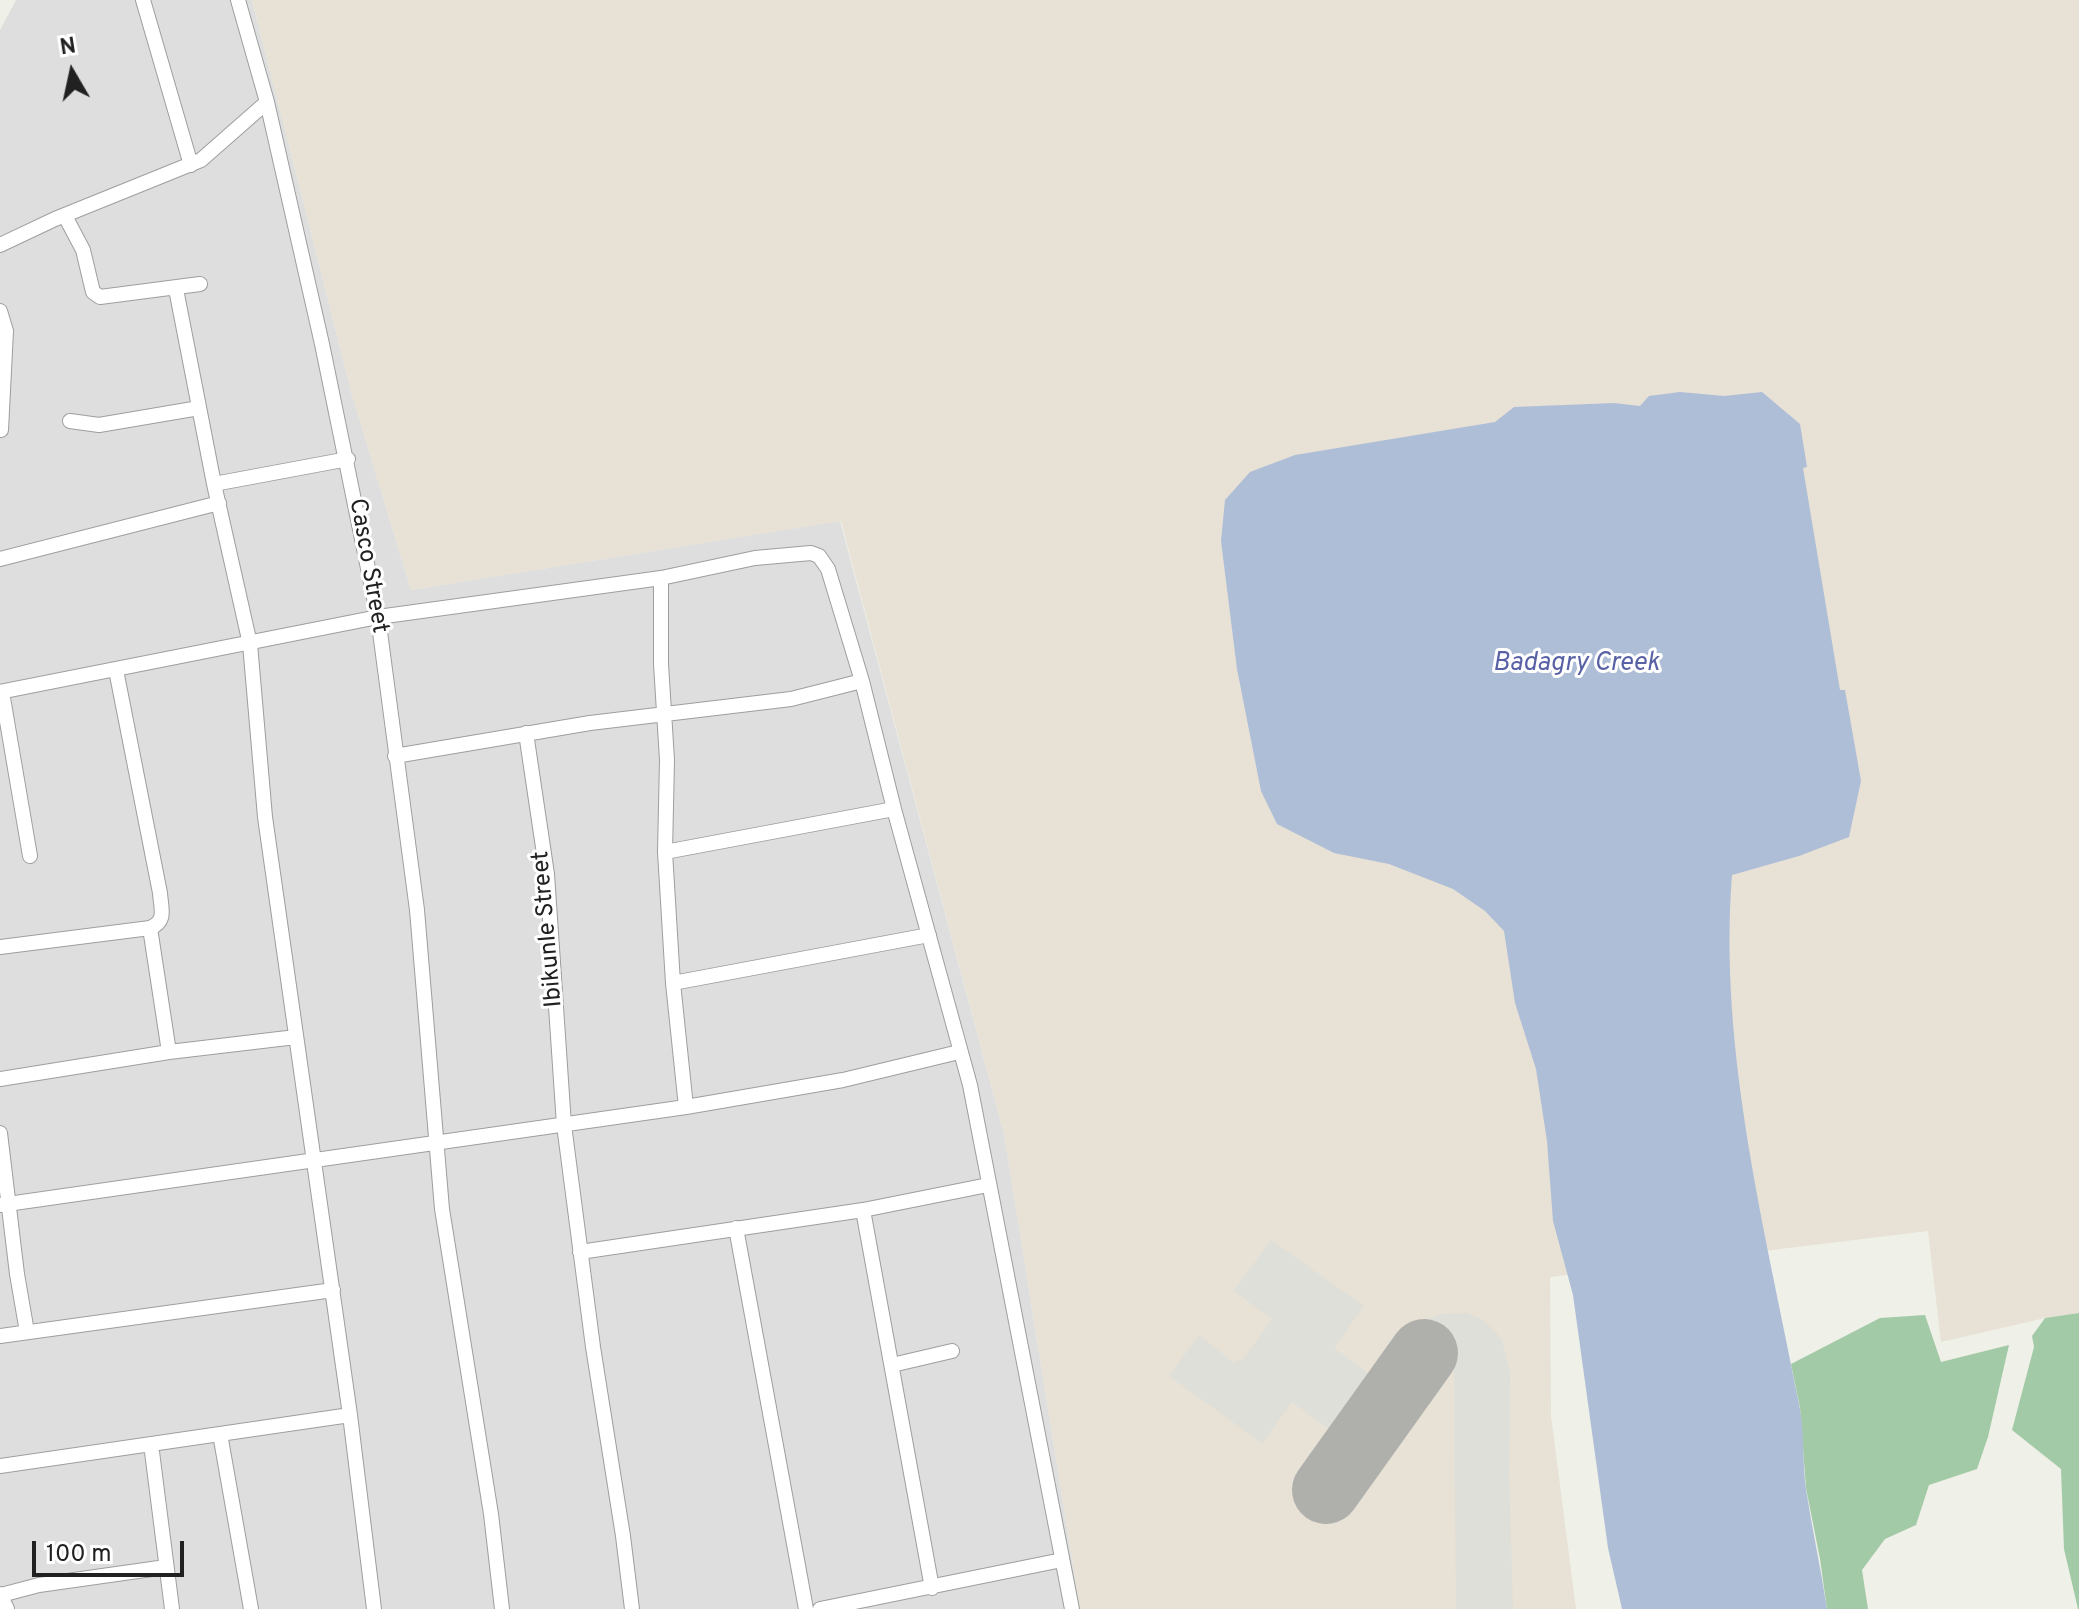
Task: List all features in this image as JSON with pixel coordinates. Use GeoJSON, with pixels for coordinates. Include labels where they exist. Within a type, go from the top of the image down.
{"type":"FeatureCollection","features":[{"type":"Feature","properties":{"kind":"street"},"geometry":{"type":"LineString","coordinates":[[143,0],[191,165]]}},
{"type":"Feature","properties":{"kind":"street","name":"Casco Street"},"geometry":{"type":"LineString","coordinates":[[238,0],[267,102],[348,459],[378,617],[417,910],[435,1142],[447,1243],[491,1514],[502,1609]]}},
{"type":"Feature","properties":{"kind":"street"},"geometry":{"type":"LineString","coordinates":[[0,245],[201,160],[267,102]]}},
{"type":"Feature","properties":{"kind":"street"},"geometry":{"type":"LineString","coordinates":[[65,216],[83,250],[93,292],[100,297],[200,284]]}},
{"type":"Feature","properties":{"kind":"street"},"geometry":{"type":"LineString","coordinates":[[176,289],[214,484],[250,644],[265,817],[333,1290],[374,1609]]}},
{"type":"Feature","properties":{"kind":"street"},"geometry":{"type":"LineString","coordinates":[[0,311],[3,332],[1,430]]}},
{"type":"Feature","properties":{"kind":"street"},"geometry":{"type":"LineString","coordinates":[[70,421],[99,425],[199,408]]}},
{"type":"Feature","properties":{"kind":"street"},"geometry":{"type":"LineString","coordinates":[[214,484],[348,459]]}},
{"type":"Feature","properties":{"kind":"street"},"geometry":{"type":"LineString","coordinates":[[0,559],[219,503]]}},
{"type":"Feature","properties":{"kind":"street"},"geometry":{"type":"LineString","coordinates":[[30,856],[1,692],[378,617],[661,578],[755,558],[811,553],[819,556],[828,569],[862,681],[970,1085],[1072,1609]]}},
{"type":"Feature","properties":{"kind":"street"},"geometry":{"type":"LineString","coordinates":[[661,578],[661,664],[667,760],[665,852],[673,983],[686,1107]]}},
{"type":"Feature","properties":{"kind":"street"},"geometry":{"type":"LineString","coordinates":[[0,947],[150,928],[163,918],[116,670]]}},
{"type":"Feature","properties":{"kind":"street"},"geometry":{"type":"LineString","coordinates":[[395,756],[526,733],[791,699],[862,681]]}},
{"type":"Feature","properties":{"kind":"street","name":"Ibikunle Street"},"geometry":{"type":"LineString","coordinates":[[526,733],[547,874],[564,1125],[632,1609]]}},
{"type":"Feature","properties":{"kind":"street"},"geometry":{"type":"LineString","coordinates":[[665,852],[894,809]]}},
{"type":"Feature","properties":{"kind":"street"},"geometry":{"type":"LineString","coordinates":[[150,928],[169,1052]]}},
{"type":"Feature","properties":{"kind":"street"},"geometry":{"type":"LineString","coordinates":[[673,983],[929,935]]}},
{"type":"Feature","properties":{"kind":"street"},"geometry":{"type":"LineString","coordinates":[[0,1079],[169,1052],[296,1037]]}},
{"type":"Feature","properties":{"kind":"street"},"geometry":{"type":"LineString","coordinates":[[4,1205],[686,1107],[843,1080],[959,1052]]}},
{"type":"Feature","properties":{"kind":"street"},"geometry":{"type":"LineString","coordinates":[[0,1133],[4,1205],[27,1332]]}},
{"type":"Feature","properties":{"kind":"street"},"geometry":{"type":"LineString","coordinates":[[580,1252],[863,1210],[988,1185]]}},
{"type":"Feature","properties":{"kind":"street"},"geometry":{"type":"LineString","coordinates":[[863,1210],[932,1588]]}},
{"type":"Feature","properties":{"kind":"street"},"geometry":{"type":"LineString","coordinates":[[736,1228],[806,1609]]}},
{"type":"Feature","properties":{"kind":"street"},"geometry":{"type":"LineString","coordinates":[[0,1336],[333,1290]]}},
{"type":"Feature","properties":{"kind":"street"},"geometry":{"type":"LineString","coordinates":[[892,1365],[952,1351]]}},
{"type":"Feature","properties":{"kind":"street"},"geometry":{"type":"LineString","coordinates":[[0,1466],[350,1415]]}},
{"type":"Feature","properties":{"kind":"street"},"geometry":{"type":"LineString","coordinates":[[220,1434],[251,1609]]}},
{"type":"Feature","properties":{"kind":"street"},"geometry":{"type":"LineString","coordinates":[[151,1444],[172,1609]]}},
{"type":"Feature","properties":{"kind":"street"},"geometry":{"type":"LineString","coordinates":[[820,1609],[1062,1560]]}},
{"type":"Feature","properties":{"kind":"street"},"geometry":{"type":"LineString","coordinates":[[7,1609],[0,1594],[39,1585],[166,1567]]}},
{"type":"Feature","properties":{"kind":"shaded area"},"geometry":{"type":"Polygon","coordinates":[[[16,0],[252,0],[352,395],[411,590],[840,521],[1004,1134],[1080,1609],[0,1609],[0,30],[16,0]]]}},
{"type":"Feature","properties":{"kind":"shaded area"},"geometry":{"type":"Polygon","coordinates":[[[252,0],[2079,0],[2079,1313],[1941,1342],[1928,1231],[1550,1277],[1551,1416],[1576,1609],[1080,1609],[1004,1134],[841,521],[411,590],[352,395],[252,0]]]}},
{"type":"Feature","properties":{"kind":"shaded area"},"geometry":{"type":"Polygon","coordinates":[[[1271,1240],[1364,1306],[1334,1348],[1375,1378],[1404,1338],[1446,1369],[1346,1505],[1303,1474],[1333,1432],[1292,1402],[1262,1443],[1169,1376],[1199,1335],[1234,1363],[1238,1359],[1242,1361],[1272,1319],[1234,1291],[1271,1240]]]}},
{"type":"Feature","properties":{"kind":"shaded area"},"geometry":{"type":"Polygon","coordinates":[[[1466,1313],[1483,1320],[1496,1332],[1502,1341],[1510,1371],[1513,1609],[1456,1609],[1454,1368],[1410,1336],[1423,1322],[1442,1314],[1466,1313]]]}},
{"type":"Feature","properties":{"kind":"green space"},"geometry":{"type":"Polygon","coordinates":[[[2079,1313],[2078,1609],[2064,1549],[2061,1469],[2012,1430],[2034,1347],[2032,1336],[2045,1318],[2079,1313]]]}},
{"type":"Feature","properties":{"kind":"green space"},"geometry":{"type":"Polygon","coordinates":[[[1925,1315],[1941,1362],[2009,1345],[1988,1437],[1977,1469],[1929,1485],[1916,1525],[1885,1539],[1862,1570],[1868,1609],[1827,1609],[1806,1488],[1800,1408],[1791,1364],[1880,1318],[1925,1315]]]}},
{"type":"Feature","properties":{"kind":"water","name":"Badagry Creek"},"geometry":{"type":"Polygon","coordinates":[[[1680,392],[1724,396],[1762,392],[1800,424],[1807,467],[1803,468],[1840,690],[1845,690],[1861,781],[1849,837],[1799,856],[1732,875],[1732,1008],[1738,1075],[1760,1208],[1801,1415],[1806,1489],[1827,1609],[1622,1609],[1608,1548],[1573,1295],[1553,1221],[1547,1141],[1536,1069],[1515,1003],[1504,931],[1485,911],[1453,889],[1389,864],[1334,853],[1277,824],[1261,791],[1237,669],[1221,541],[1225,500],[1250,472],[1295,455],[1495,422],[1514,407],[1614,403],[1640,406],[1649,396],[1680,392]]]}},
{"type":"Feature","properties":{"kind":"runway"},"geometry":{"type":"LineString","coordinates":[[1326,1490],[1424,1353]]}}]}
